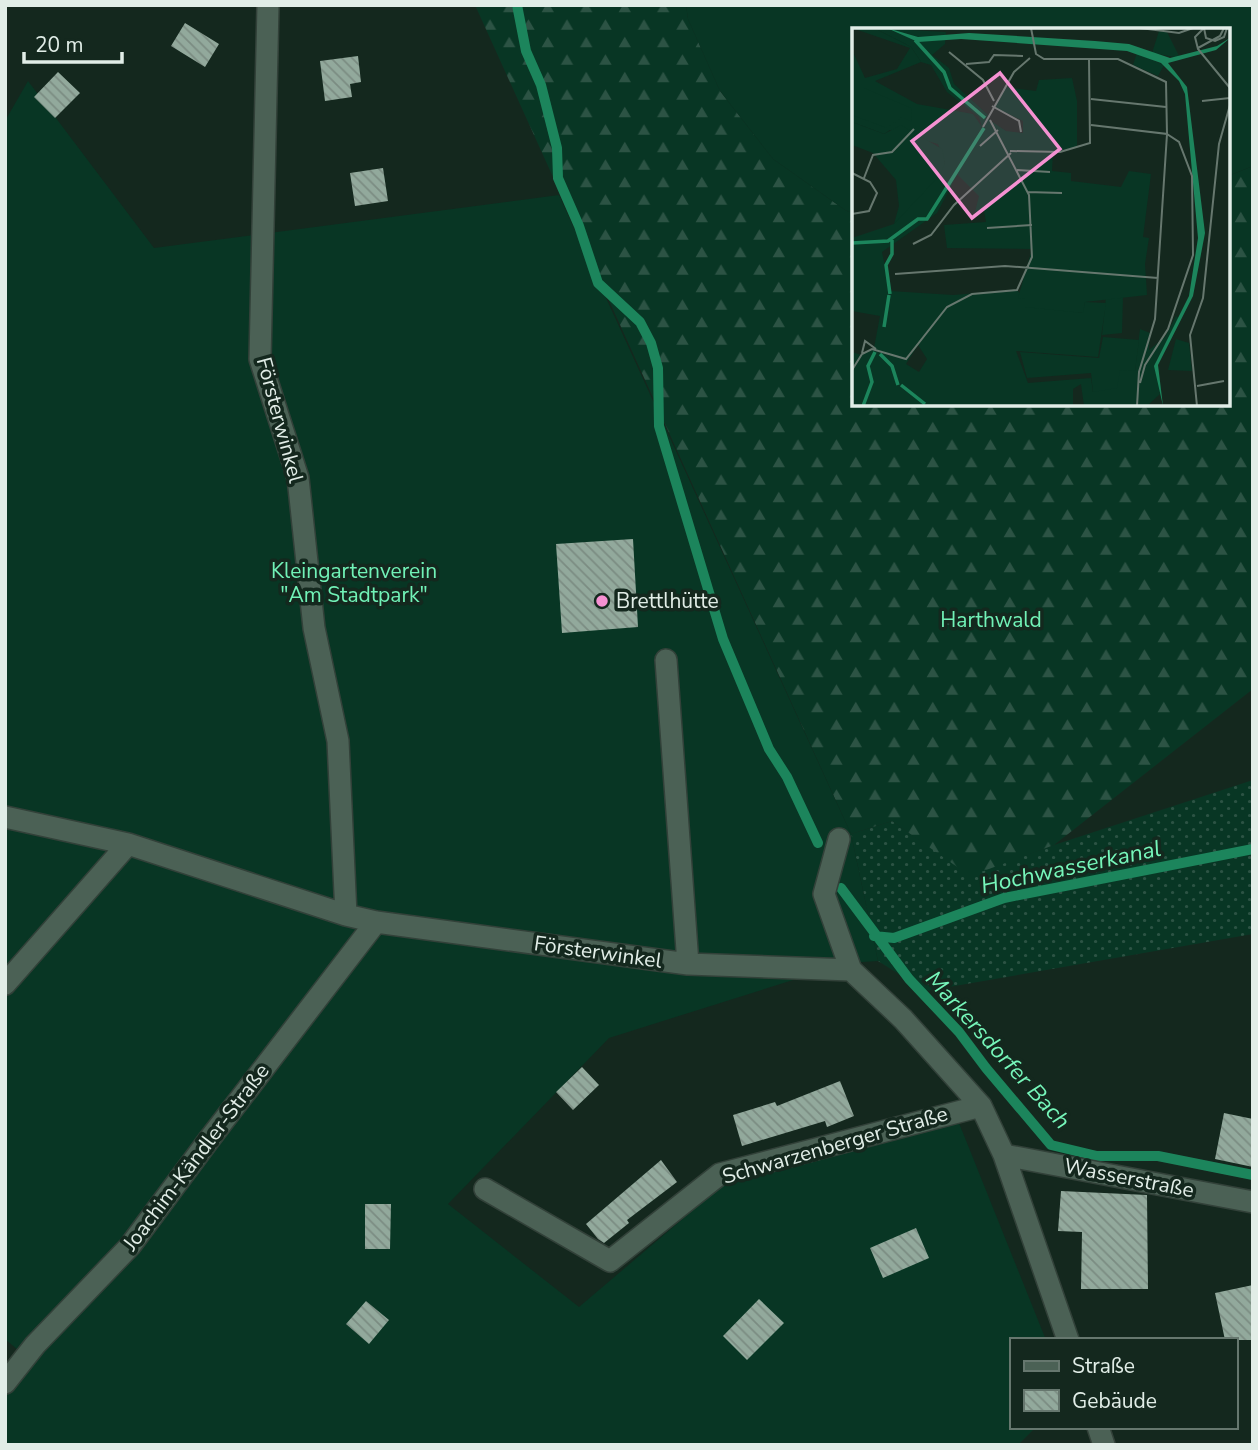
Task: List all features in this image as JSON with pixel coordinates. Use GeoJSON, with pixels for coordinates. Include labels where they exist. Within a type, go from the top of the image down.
{"type":"FeatureCollection","features":[{"type":"Feature","properties":{"kind":"street","name":"Försterwinkel"},"geometry":{"type":"LineString","coordinates":[[268,5],[260,359],[298,478],[314,628],[338,741],[346,915]]}},
{"type":"Feature","properties":{"kind":"street"},"geometry":{"type":"LineString","coordinates":[[666,660],[688,964]]}},
{"type":"Feature","properties":{"kind":"street","name":"Försterwinkel"},"geometry":{"type":"LineString","coordinates":[[5,817],[128,844],[346,915],[376,922],[688,964],[851,970]]}},
{"type":"Feature","properties":{"kind":"street","name":"Schwarzenberger Straße"},"geometry":{"type":"LineString","coordinates":[[839,839],[824,894],[851,970],[903,1019],[981,1106],[1004,1155],[1067,1338]]}},
{"type":"Feature","properties":{"kind":"street"},"geometry":{"type":"LineString","coordinates":[[5,984],[128,844]]}},
{"type":"Feature","properties":{"kind":"street","name":"Joachim-Kändler-Straße"},"geometry":{"type":"LineString","coordinates":[[5,1383],[35,1345],[130,1246],[376,922]]}},
{"type":"Feature","properties":{"kind":"street","name":"Schwarzenberger Straße"},"geometry":{"type":"LineString","coordinates":[[485,1189],[610,1261],[719,1174],[981,1106]]}},
{"type":"Feature","properties":{"kind":"street","name":"Wasserstraße"},"geometry":{"type":"LineString","coordinates":[[1004,1155],[1253,1202]]}},
{"type":"Feature","properties":{"kind":"green space","name":"Harthwald"},"geometry":{"type":"Polygon","coordinates":[[[475,5],[686,5],[688,19],[720,91],[773,159],[852,213],[852,406],[1230,406],[1230,175],[1253,166],[1253,689],[1054,845],[970,876],[892,821],[851,834],[475,5]]]}},
{"type":"Feature","properties":{"kind":"green space"},"geometry":{"type":"Polygon","coordinates":[[[686,5],[1253,5],[1253,166],[1230,175],[1230,28],[852,28],[852,213],[773,159],[720,91],[688,19],[686,5]]]}},
{"type":"Feature","properties":{"kind":"green space","name":"Kleingartenverein \"Am Stadtpark\""},"geometry":{"type":"Polygon","coordinates":[[[28,81],[154,248],[559,195],[851,834],[878,961],[847,963],[609,1038],[448,1204],[579,1307],[725,1183],[957,1118],[1045,1338],[1010,1338],[1010,1429],[1034,1429],[1018,1445],[5,1445],[5,1382],[25,1356],[5,1339],[5,121],[28,81]]]}},
{"type":"Feature","properties":{"kind":"green space"},"geometry":{"type":"Polygon","coordinates":[[[1253,780],[1253,934],[926,991],[878,961],[851,834],[892,821],[970,875],[1253,780]]]}},
{"type":"Feature","properties":{"kind":"building"},"geometry":{"type":"Polygon","coordinates":[[[185,23],[219,44],[205,67],[171,46],[185,23]]]}},
{"type":"Feature","properties":{"kind":"building"},"geometry":{"type":"Polygon","coordinates":[[[358,56],[361,82],[350,84],[352,97],[325,101],[320,61],[358,56]]]}},
{"type":"Feature","properties":{"kind":"building"},"geometry":{"type":"Polygon","coordinates":[[[58,72],[80,93],[55,118],[34,97],[58,72]]]}},
{"type":"Feature","properties":{"kind":"building"},"geometry":{"type":"Polygon","coordinates":[[[383,168],[388,201],[355,206],[350,173],[383,168]]]}},
{"type":"Feature","properties":{"kind":"building"},"geometry":{"type":"Polygon","coordinates":[[[633,539],[638,627],[562,633],[556,544],[633,539]]]}},
{"type":"Feature","properties":{"kind":"building"},"geometry":{"type":"Polygon","coordinates":[[[582,1067],[599,1085],[573,1110],[556,1092],[582,1067]]]}},
{"type":"Feature","properties":{"kind":"building"},"geometry":{"type":"Polygon","coordinates":[[[840,1081],[854,1116],[827,1127],[825,1121],[742,1146],[733,1115],[775,1102],[777,1106],[840,1081]]]}},
{"type":"Feature","properties":{"kind":"building"},"geometry":{"type":"Polygon","coordinates":[[[1224,1113],[1253,1119],[1253,1167],[1215,1159],[1224,1113]]]}},
{"type":"Feature","properties":{"kind":"building"},"geometry":{"type":"Polygon","coordinates":[[[661,1160],[677,1182],[627,1220],[629,1223],[604,1243],[598,1239],[586,1224],[661,1160]]]}},
{"type":"Feature","properties":{"kind":"building"},"geometry":{"type":"Polygon","coordinates":[[[1061,1191],[1147,1195],[1148,1289],[1081,1289],[1082,1232],[1058,1231],[1061,1191]]]}},
{"type":"Feature","properties":{"kind":"building"},"geometry":{"type":"Polygon","coordinates":[[[365,1204],[391,1204],[390,1249],[365,1249],[365,1204]]]}},
{"type":"Feature","properties":{"kind":"building"},"geometry":{"type":"Polygon","coordinates":[[[916,1228],[929,1258],[883,1278],[870,1248],[916,1228]]]}},
{"type":"Feature","properties":{"kind":"building"},"geometry":{"type":"Polygon","coordinates":[[[1253,1285],[1253,1340],[1225,1338],[1215,1293],[1253,1285]]]}},
{"type":"Feature","properties":{"kind":"building"},"geometry":{"type":"Polygon","coordinates":[[[759,1299],[784,1323],[747,1360],[723,1336],[759,1299]]]}},
{"type":"Feature","properties":{"kind":"building"},"geometry":{"type":"Polygon","coordinates":[[[366,1301],[389,1320],[369,1344],[346,1324],[366,1301]]]}},
{"type":"Feature","properties":{"kind":"waterway","name":"Markersdorfer Bach"},"geometry":{"type":"LineString","coordinates":[[517,5],[526,51],[541,85],[557,148],[558,178],[579,226],[598,283],[640,322],[651,343],[658,368],[659,426],[723,639],[769,749],[787,777],[818,843]]}},
{"type":"Feature","properties":{"kind":"waterway","name":"Hochwasserkanal"},"geometry":{"type":"LineString","coordinates":[[874,936],[894,938],[1004,898],[1253,849]]}},
{"type":"Feature","properties":{"kind":"waterway","name":"Markersdorfer Bach"},"geometry":{"type":"LineString","coordinates":[[841,888],[909,979],[959,1032],[1051,1145],[1097,1156],[1158,1156],[1253,1175]]}},
{"type":"Feature","properties":{"kind":"place","name":"Brettlhütte"},"geometry":{"type":"Point","coordinates":[602,601]}}]}
